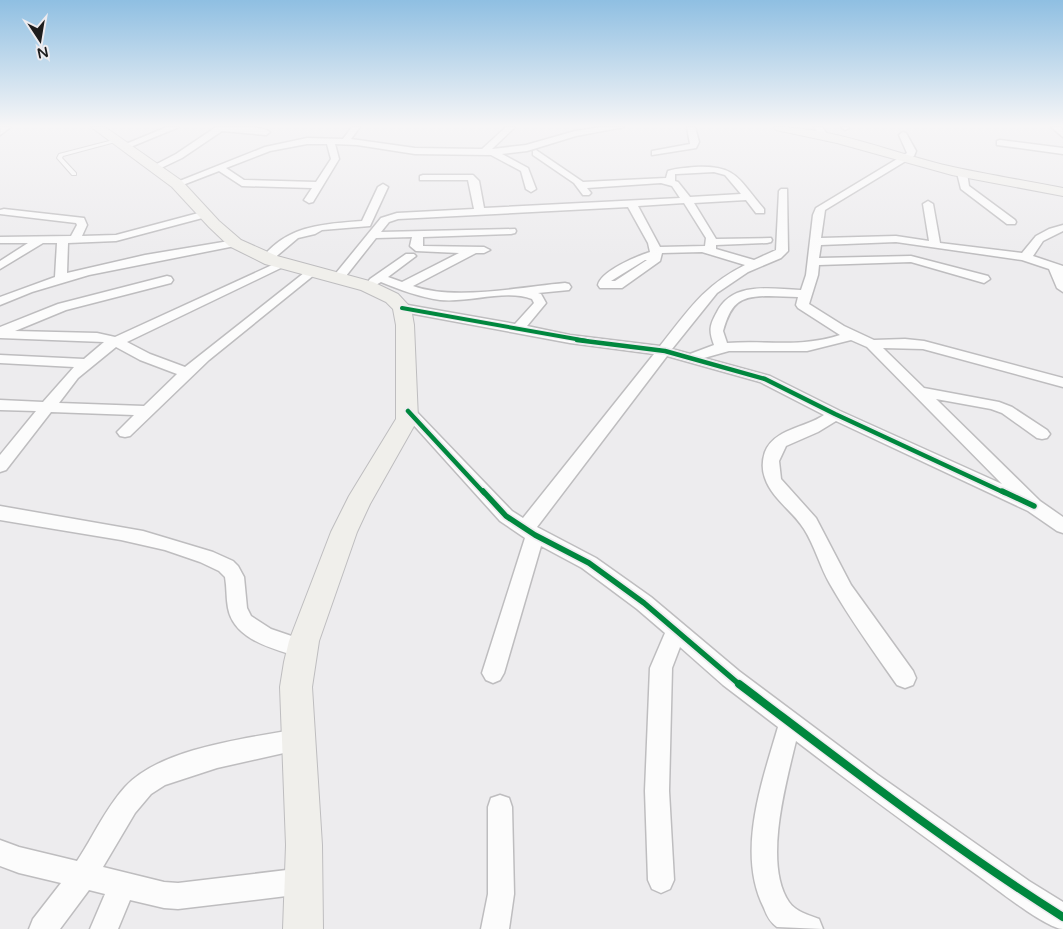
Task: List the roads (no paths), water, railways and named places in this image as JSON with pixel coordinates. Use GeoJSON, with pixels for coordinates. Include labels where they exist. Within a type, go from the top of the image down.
{"type":"FeatureCollection","features":[{"type":"Feature","properties":{"kind":"main road"},"geometry":{"type":"LineString","coordinates":[[157,170],[177,184],[214,224],[235,242],[275,260],[313,271],[338,278],[374,282],[392,298],[402,297],[405,325],[408,411],[401,430],[358,503],[344,532],[302,649],[296,687],[304,845],[303,929]]}},
{"type":"Feature","properties":{"kind":"main road"},"geometry":{"type":"LineString","coordinates":[[952,170],[1063,192]]}},
{"type":"Feature","properties":{"kind":"street"},"geometry":{"type":"LineString","coordinates":[[177,184],[214,170]]}},
{"type":"Feature","properties":{"kind":"street"},"geometry":{"type":"LineString","coordinates":[[223,170],[242,183],[317,184]]}},
{"type":"Feature","properties":{"kind":"street"},"geometry":{"type":"LineString","coordinates":[[309,200],[327,170]]}},
{"type":"Feature","properties":{"kind":"street"},"geometry":{"type":"LineString","coordinates":[[525,170],[531,189]]}},
{"type":"Feature","properties":{"kind":"street"},"geometry":{"type":"LineString","coordinates":[[561,170],[582,185],[591,205]]}},
{"type":"Feature","properties":{"kind":"street"},"geometry":{"type":"LineString","coordinates":[[670,181],[671,173],[676,171],[705,170]]}},
{"type":"Feature","properties":{"kind":"street"},"geometry":{"type":"LineString","coordinates":[[722,170],[728,174],[760,212]]}},
{"type":"Feature","properties":{"kind":"street"},"geometry":{"type":"LineString","coordinates":[[884,170],[821,208],[818,215],[812,275],[804,294],[802,305],[838,330],[872,344],[1034,506]]}},
{"type":"Feature","properties":{"kind":"street"},"geometry":{"type":"LineString","coordinates":[[962,173],[964,187],[1011,222]]}},
{"type":"Feature","properties":{"kind":"street"},"geometry":{"type":"LineString","coordinates":[[423,178],[470,178],[474,181],[479,211]]}},
{"type":"Feature","properties":{"kind":"street"},"geometry":{"type":"LineString","coordinates":[[582,185],[670,181],[687,200],[711,238],[711,246]]}},
{"type":"Feature","properties":{"kind":"street"},"geometry":{"type":"LineString","coordinates":[[0,466],[44,408],[85,363],[115,341],[275,260],[294,236],[311,232],[320,226],[366,224],[383,187]]}},
{"type":"Feature","properties":{"kind":"street"},"geometry":{"type":"LineString","coordinates":[[493,673],[530,532],[713,289],[755,264],[779,255],[782,251],[784,191]]}},
{"type":"Feature","properties":{"kind":"street"},"geometry":{"type":"LineString","coordinates":[[338,278],[385,220],[390,217],[748,197]]}},
{"type":"Feature","properties":{"kind":"street"},"geometry":{"type":"LineString","coordinates":[[631,203],[656,252],[767,240]]}},
{"type":"Feature","properties":{"kind":"street"},"geometry":{"type":"LineString","coordinates":[[928,204],[934,245]]}},
{"type":"Feature","properties":{"kind":"street"},"geometry":{"type":"LineString","coordinates":[[1,210],[80,220],[82,225],[75,240]]}},
{"type":"Feature","properties":{"kind":"street"},"geometry":{"type":"LineString","coordinates":[[0,240],[39,241],[116,238],[206,214]]}},
{"type":"Feature","properties":{"kind":"street"},"geometry":{"type":"LineString","coordinates":[[1024,257],[1028,255],[1036,242],[1063,228]]}},
{"type":"Feature","properties":{"kind":"street"},"geometry":{"type":"LineString","coordinates":[[373,235],[511,231]]}},
{"type":"Feature","properties":{"kind":"street"},"geometry":{"type":"LineString","coordinates":[[402,297],[479,250],[420,249],[416,246],[418,234]]}},
{"type":"Feature","properties":{"kind":"street"},"geometry":{"type":"LineString","coordinates":[[815,242],[896,239],[1024,257],[1058,268],[1063,288]]}},
{"type":"Feature","properties":{"kind":"street"},"geometry":{"type":"LineString","coordinates":[[0,248],[13,240]]}},
{"type":"Feature","properties":{"kind":"street"},"geometry":{"type":"LineString","coordinates":[[61,278],[63,240]]}},
{"type":"Feature","properties":{"kind":"street"},"geometry":{"type":"LineString","coordinates":[[0,266],[39,241]]}},
{"type":"Feature","properties":{"kind":"street"},"geometry":{"type":"LineString","coordinates":[[0,301],[34,286],[61,278],[235,242]]}},
{"type":"Feature","properties":{"kind":"street"},"geometry":{"type":"LineString","coordinates":[[711,246],[755,264]]}},
{"type":"Feature","properties":{"kind":"street"},"geometry":{"type":"LineString","coordinates":[[374,282],[410,256]]}},
{"type":"Feature","properties":{"kind":"street"},"geometry":{"type":"LineString","coordinates":[[814,262],[911,259],[984,279]]}},
{"type":"Feature","properties":{"kind":"street"},"geometry":{"type":"LineString","coordinates":[[125,432],[204,357],[313,271]]}},
{"type":"Feature","properties":{"kind":"street"},"geometry":{"type":"LineString","coordinates":[[0,333],[62,307],[167,280]]}},
{"type":"Feature","properties":{"kind":"street"},"geometry":{"type":"LineString","coordinates":[[402,297],[426,294],[441,296],[565,287]]}},
{"type":"Feature","properties":{"kind":"street"},"geometry":{"type":"LineString","coordinates":[[518,328],[540,302],[537,298],[522,291]]}},
{"type":"Feature","properties":{"kind":"street"},"geometry":{"type":"LineString","coordinates":[[721,346],[716,331],[723,311],[736,297],[757,293],[804,294]]}},
{"type":"Feature","properties":{"kind":"street"},"geometry":{"type":"LineString","coordinates":[[402,297],[518,328],[570,339],[665,351],[765,379],[835,414],[1034,506],[1063,526]]}},
{"type":"Feature","properties":{"kind":"street"},"geometry":{"type":"LineString","coordinates":[[0,333],[90,336],[115,341],[145,357],[187,373]]}},
{"type":"Feature","properties":{"kind":"street"},"geometry":{"type":"LineString","coordinates":[[692,358],[721,346],[791,348],[837,341],[851,335]]}},
{"type":"Feature","properties":{"kind":"street"},"geometry":{"type":"LineString","coordinates":[[872,344],[905,343],[924,345],[1063,383]]}},
{"type":"Feature","properties":{"kind":"street"},"geometry":{"type":"LineString","coordinates":[[0,359],[85,363]]}},
{"type":"Feature","properties":{"kind":"street"},"geometry":{"type":"LineString","coordinates":[[921,392],[994,405],[1017,417],[1042,434]]}},
{"type":"Feature","properties":{"kind":"street"},"geometry":{"type":"LineString","coordinates":[[0,405],[148,411]]}},
{"type":"Feature","properties":{"kind":"street"},"geometry":{"type":"LineString","coordinates":[[408,411],[501,511],[530,532],[590,563],[644,603],[731,678],[878,789],[1020,890],[1063,917]]}},
{"type":"Feature","properties":{"kind":"street"},"geometry":{"type":"LineString","coordinates":[[835,414],[809,431],[782,439],[772,456],[770,470],[775,483],[783,495],[809,522],[836,578],[905,678]]}},
{"type":"Feature","properties":{"kind":"street"},"geometry":{"type":"LineString","coordinates":[[0,512],[121,533],[171,546],[214,561],[228,568],[234,574],[239,614],[243,621],[263,634],[302,649]]}},
{"type":"Feature","properties":{"kind":"street"},"geometry":{"type":"LineString","coordinates":[[661,880],[657,790],[662,668],[676,630]]}},
{"type":"Feature","properties":{"kind":"street"},"geometry":{"type":"LineString","coordinates":[[790,723],[772,792],[766,824],[768,883],[780,913],[792,922],[809,929]]}},
{"type":"Feature","properties":{"kind":"street"},"geometry":{"type":"LineString","coordinates":[[43,929],[84,874],[132,796],[144,785],[170,772],[219,756],[298,740]]}},
{"type":"Feature","properties":{"kind":"street"},"geometry":{"type":"LineString","coordinates":[[495,929],[501,894],[500,807]]}},
{"type":"Feature","properties":{"kind":"street"},"geometry":{"type":"LineString","coordinates":[[0,854],[164,895],[178,896],[303,881]]}},
{"type":"Feature","properties":{"kind":"street"},"geometry":{"type":"LineString","coordinates":[[104,929],[124,884]]}},
{"type":"Feature","properties":{"kind":"lane"},"geometry":{"type":"LineString","coordinates":[[71,170],[74,174]]}}]}
